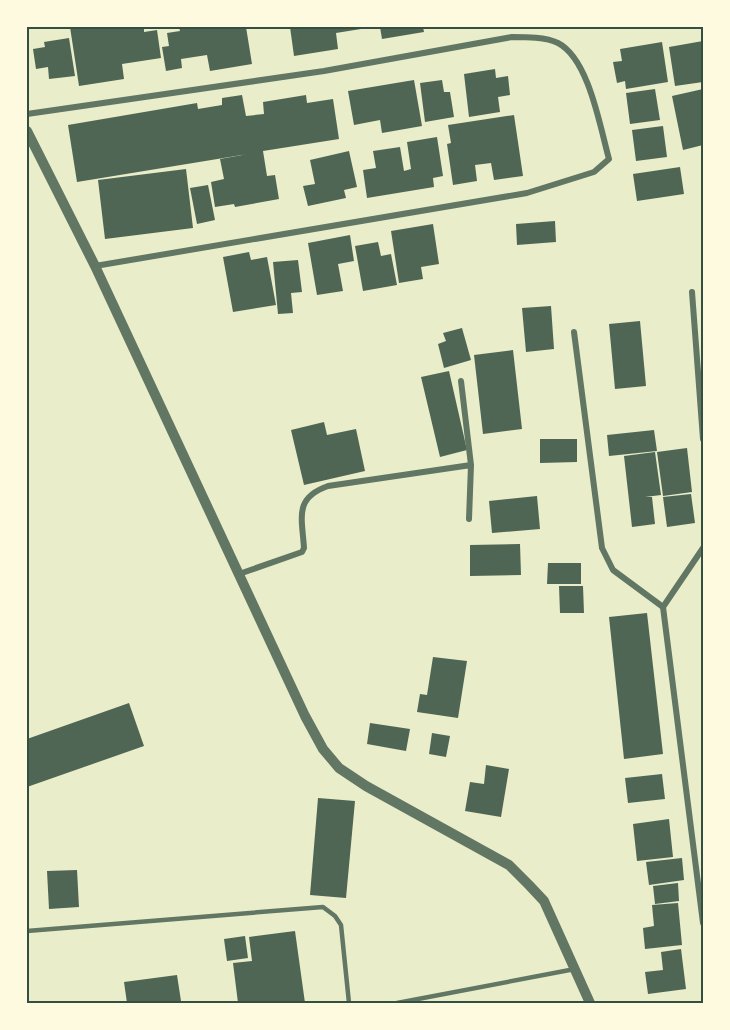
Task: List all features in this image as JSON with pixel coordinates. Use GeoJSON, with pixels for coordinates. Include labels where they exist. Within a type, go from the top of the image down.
{"type":"FeatureCollection","features":[{"type":"Feature","properties":{"kind":"street"},"geometry":{"type":"LineString","coordinates":[[27,114],[324,71],[513,37],[557,42],[572,54],[584,73],[609,159],[594,172],[527,193],[95,267]]}},
{"type":"Feature","properties":{"kind":"street"},"geometry":{"type":"LineString","coordinates":[[27,130],[95,267],[305,716],[328,755],[339,768],[366,786],[508,865],[544,901],[590,1003]]}},
{"type":"Feature","properties":{"kind":"street"},"geometry":{"type":"LineString","coordinates":[[692,292],[703,440]]}},
{"type":"Feature","properties":{"kind":"street"},"geometry":{"type":"LineString","coordinates":[[574,332],[602,548],[613,570],[663,607]]}},
{"type":"Feature","properties":{"kind":"street"},"geometry":{"type":"LineString","coordinates":[[461,381],[471,465],[469,519]]}},
{"type":"Feature","properties":{"kind":"street"},"geometry":{"type":"LineString","coordinates":[[239,574],[302,552],[304,548],[303,504],[309,494],[316,490],[328,486],[471,465]]}},
{"type":"Feature","properties":{"kind":"street"},"geometry":{"type":"LineString","coordinates":[[703,548],[663,607],[703,923]]}},
{"type":"Feature","properties":{"kind":"lane"},"geometry":{"type":"LineString","coordinates":[[27,931],[323,907],[335,916],[341,925],[349,1003]]}},
{"type":"Feature","properties":{"kind":"lane"},"geometry":{"type":"LineString","coordinates":[[397,1003],[575,969]]}},
{"type":"Feature","properties":{"kind":"building"},"geometry":{"type":"Polygon","coordinates":[[[70,27],[144,27],[144,32],[157,30],[161,58],[122,64],[124,79],[79,86],[70,27]]]}},
{"type":"Feature","properties":{"kind":"building"},"geometry":{"type":"Polygon","coordinates":[[[179,27],[246,27],[252,64],[210,71],[207,55],[181,59],[182,68],[166,71],[162,47],[169,46],[167,33],[180,31],[179,27]]]}},
{"type":"Feature","properties":{"kind":"building"},"geometry":{"type":"Polygon","coordinates":[[[290,27],[361,27],[361,29],[336,33],[338,49],[294,56],[290,27]]]}},
{"type":"Feature","properties":{"kind":"building"},"geometry":{"type":"Polygon","coordinates":[[[380,27],[423,27],[424,32],[382,39],[380,27]]]}},
{"type":"Feature","properties":{"kind":"building"},"geometry":{"type":"Polygon","coordinates":[[[69,38],[75,76],[49,79],[48,67],[36,69],[33,49],[45,47],[44,42],[69,38]]]}},
{"type":"Feature","properties":{"kind":"building"},"geometry":{"type":"Polygon","coordinates":[[[703,41],[703,82],[675,86],[669,47],[703,41]]]}},
{"type":"Feature","properties":{"kind":"building"},"geometry":{"type":"Polygon","coordinates":[[[662,42],[668,82],[626,89],[625,81],[617,83],[613,62],[622,61],[620,49],[662,42]]]}},
{"type":"Feature","properties":{"kind":"building"},"geometry":{"type":"Polygon","coordinates":[[[495,69],[496,78],[508,76],[510,95],[498,97],[500,112],[469,117],[464,74],[495,69]]]}},
{"type":"Feature","properties":{"kind":"building"},"geometry":{"type":"Polygon","coordinates":[[[414,80],[422,126],[382,133],[380,120],[354,125],[348,91],[414,80]]]}},
{"type":"Feature","properties":{"kind":"building"},"geometry":{"type":"Polygon","coordinates":[[[442,80],[444,92],[450,92],[454,117],[425,122],[420,83],[442,80]]]}},
{"type":"Feature","properties":{"kind":"building"},"geometry":{"type":"Polygon","coordinates":[[[655,89],[660,120],[630,124],[626,93],[655,89]]]}},
{"type":"Feature","properties":{"kind":"building"},"geometry":{"type":"Polygon","coordinates":[[[703,89],[703,145],[683,150],[672,96],[703,89]]]}},
{"type":"Feature","properties":{"kind":"building"},"geometry":{"type":"Polygon","coordinates":[[[242,95],[246,116],[264,114],[263,102],[306,95],[307,103],[333,99],[339,139],[263,151],[267,176],[275,175],[279,199],[235,207],[234,204],[215,207],[211,182],[224,179],[220,159],[248,154],[77,182],[68,125],[197,103],[198,109],[222,105],[222,98],[242,95]]]}},
{"type":"Feature","properties":{"kind":"building"},"geometry":{"type":"Polygon","coordinates":[[[514,115],[523,176],[494,180],[491,163],[475,165],[477,181],[453,185],[447,144],[451,143],[448,125],[514,115]]]}},
{"type":"Feature","properties":{"kind":"building"},"geometry":{"type":"Polygon","coordinates":[[[663,126],[667,157],[636,161],[632,130],[663,126]]]}},
{"type":"Feature","properties":{"kind":"building"},"geometry":{"type":"Polygon","coordinates":[[[437,137],[443,176],[433,178],[434,187],[367,198],[363,170],[376,168],[373,151],[400,147],[404,171],[411,169],[407,142],[437,137]]]}},
{"type":"Feature","properties":{"kind":"building"},"geometry":{"type":"Polygon","coordinates":[[[349,151],[357,187],[344,190],[346,198],[308,206],[303,186],[315,184],[310,160],[349,151]]]}},
{"type":"Feature","properties":{"kind":"building"},"geometry":{"type":"Polygon","coordinates":[[[680,167],[684,194],[637,201],[633,174],[680,167]]]}},
{"type":"Feature","properties":{"kind":"building"},"geometry":{"type":"Polygon","coordinates":[[[186,169],[193,228],[105,239],[98,180],[186,169]]]}},
{"type":"Feature","properties":{"kind":"building"},"geometry":{"type":"Polygon","coordinates":[[[208,185],[215,220],[197,224],[190,188],[208,185]]]}},
{"type":"Feature","properties":{"kind":"building"},"geometry":{"type":"Polygon","coordinates":[[[555,221],[556,242],[517,245],[516,224],[555,221]]]}},
{"type":"Feature","properties":{"kind":"building"},"geometry":{"type":"Polygon","coordinates":[[[433,224],[439,264],[421,267],[423,279],[399,283],[391,231],[433,224]]]}},
{"type":"Feature","properties":{"kind":"building"},"geometry":{"type":"Polygon","coordinates":[[[350,235],[354,261],[338,264],[343,291],[317,295],[308,243],[350,235]]]}},
{"type":"Feature","properties":{"kind":"building"},"geometry":{"type":"Polygon","coordinates":[[[378,242],[381,256],[391,254],[397,285],[363,291],[355,246],[378,242]]]}},
{"type":"Feature","properties":{"kind":"building"},"geometry":{"type":"Polygon","coordinates":[[[249,252],[251,260],[267,257],[276,305],[233,312],[223,257],[249,252]]]}},
{"type":"Feature","properties":{"kind":"building"},"geometry":{"type":"Polygon","coordinates":[[[298,260],[302,292],[291,293],[293,313],[278,314],[273,262],[298,260]]]}},
{"type":"Feature","properties":{"kind":"building"},"geometry":{"type":"Polygon","coordinates":[[[551,306],[554,349],[526,352],[522,308],[551,306]]]}},
{"type":"Feature","properties":{"kind":"building"},"geometry":{"type":"Polygon","coordinates":[[[640,321],[646,386],[615,389],[609,324],[640,321]]]}},
{"type":"Feature","properties":{"kind":"building"},"geometry":{"type":"Polygon","coordinates":[[[462,328],[471,360],[444,368],[438,344],[446,341],[443,333],[462,328]]]}},
{"type":"Feature","properties":{"kind":"building"},"geometry":{"type":"Polygon","coordinates":[[[513,350],[522,429],[483,434],[474,355],[513,350]]]}},
{"type":"Feature","properties":{"kind":"building"},"geometry":{"type":"Polygon","coordinates":[[[449,371],[467,450],[440,457],[421,377],[449,371]]]}},
{"type":"Feature","properties":{"kind":"building"},"geometry":{"type":"Polygon","coordinates":[[[324,422],[327,435],[356,429],[365,471],[304,485],[291,430],[324,422]]]}},
{"type":"Feature","properties":{"kind":"building"},"geometry":{"type":"Polygon","coordinates":[[[654,430],[657,451],[609,456],[607,435],[654,430]]]}},
{"type":"Feature","properties":{"kind":"building"},"geometry":{"type":"Polygon","coordinates":[[[540,439],[577,439],[577,462],[540,463],[540,439]]]}},
{"type":"Feature","properties":{"kind":"building"},"geometry":{"type":"Polygon","coordinates":[[[687,448],[692,492],[663,496],[657,452],[687,448]]]}},
{"type":"Feature","properties":{"kind":"building"},"geometry":{"type":"Polygon","coordinates":[[[655,452],[661,495],[645,497],[652,497],[655,524],[632,527],[624,456],[655,452]]]}},
{"type":"Feature","properties":{"kind":"building"},"geometry":{"type":"Polygon","coordinates":[[[691,494],[695,523],[667,527],[663,497],[691,494]]]}},
{"type":"Feature","properties":{"kind":"building"},"geometry":{"type":"Polygon","coordinates":[[[537,496],[540,529],[492,533],[489,501],[537,496]]]}},
{"type":"Feature","properties":{"kind":"building"},"geometry":{"type":"Polygon","coordinates":[[[520,544],[521,575],[470,576],[470,545],[520,544]]]}},
{"type":"Feature","properties":{"kind":"building"},"geometry":{"type":"Polygon","coordinates":[[[548,563],[581,563],[581,584],[547,584],[548,563]]]}},
{"type":"Feature","properties":{"kind":"building"},"geometry":{"type":"Polygon","coordinates":[[[559,586],[583,586],[584,613],[560,613],[559,586]]]}},
{"type":"Feature","properties":{"kind":"building"},"geometry":{"type":"Polygon","coordinates":[[[647,613],[663,754],[624,759],[609,617],[647,613]]]}},
{"type":"Feature","properties":{"kind":"building"},"geometry":{"type":"Polygon","coordinates":[[[433,657],[467,661],[458,718],[417,712],[420,694],[427,695],[433,657]]]}},
{"type":"Feature","properties":{"kind":"building"},"geometry":{"type":"Polygon","coordinates":[[[129,703],[144,746],[27,787],[27,739],[129,703]]]}},
{"type":"Feature","properties":{"kind":"building"},"geometry":{"type":"Polygon","coordinates":[[[370,723],[410,729],[406,751],[367,744],[370,723]]]}},
{"type":"Feature","properties":{"kind":"building"},"geometry":{"type":"Polygon","coordinates":[[[432,733],[450,736],[446,757],[429,754],[432,733]]]}},
{"type":"Feature","properties":{"kind":"building"},"geometry":{"type":"Polygon","coordinates":[[[486,765],[509,769],[501,817],[465,811],[470,782],[484,784],[486,765]]]}},
{"type":"Feature","properties":{"kind":"building"},"geometry":{"type":"Polygon","coordinates":[[[662,774],[665,799],[628,803],[625,778],[662,774]]]}},
{"type":"Feature","properties":{"kind":"building"},"geometry":{"type":"Polygon","coordinates":[[[318,798],[355,801],[346,898],[310,895],[318,798]]]}},
{"type":"Feature","properties":{"kind":"building"},"geometry":{"type":"Polygon","coordinates":[[[669,819],[673,857],[637,861],[633,824],[669,819]]]}},
{"type":"Feature","properties":{"kind":"building"},"geometry":{"type":"Polygon","coordinates":[[[682,858],[684,880],[649,885],[646,862],[682,858]]]}},
{"type":"Feature","properties":{"kind":"building"},"geometry":{"type":"Polygon","coordinates":[[[77,870],[79,907],[49,909],[47,871],[77,870]]]}},
{"type":"Feature","properties":{"kind":"building"},"geometry":{"type":"Polygon","coordinates":[[[678,883],[679,901],[655,904],[653,886],[678,883]]]}},
{"type":"Feature","properties":{"kind":"building"},"geometry":{"type":"Polygon","coordinates":[[[678,903],[682,945],[645,949],[643,928],[654,926],[652,905],[678,903]]]}},
{"type":"Feature","properties":{"kind":"building"},"geometry":{"type":"Polygon","coordinates":[[[295,931],[305,1003],[238,1003],[233,963],[252,961],[249,937],[295,931]]]}},
{"type":"Feature","properties":{"kind":"building"},"geometry":{"type":"Polygon","coordinates":[[[245,936],[248,958],[227,961],[224,939],[245,936]]]}},
{"type":"Feature","properties":{"kind":"building"},"geometry":{"type":"Polygon","coordinates":[[[681,949],[686,989],[648,994],[645,972],[663,970],[661,952],[681,949]]]}},
{"type":"Feature","properties":{"kind":"building"},"geometry":{"type":"Polygon","coordinates":[[[177,975],[181,1001],[127,1003],[124,982],[177,975]]]}}]}
